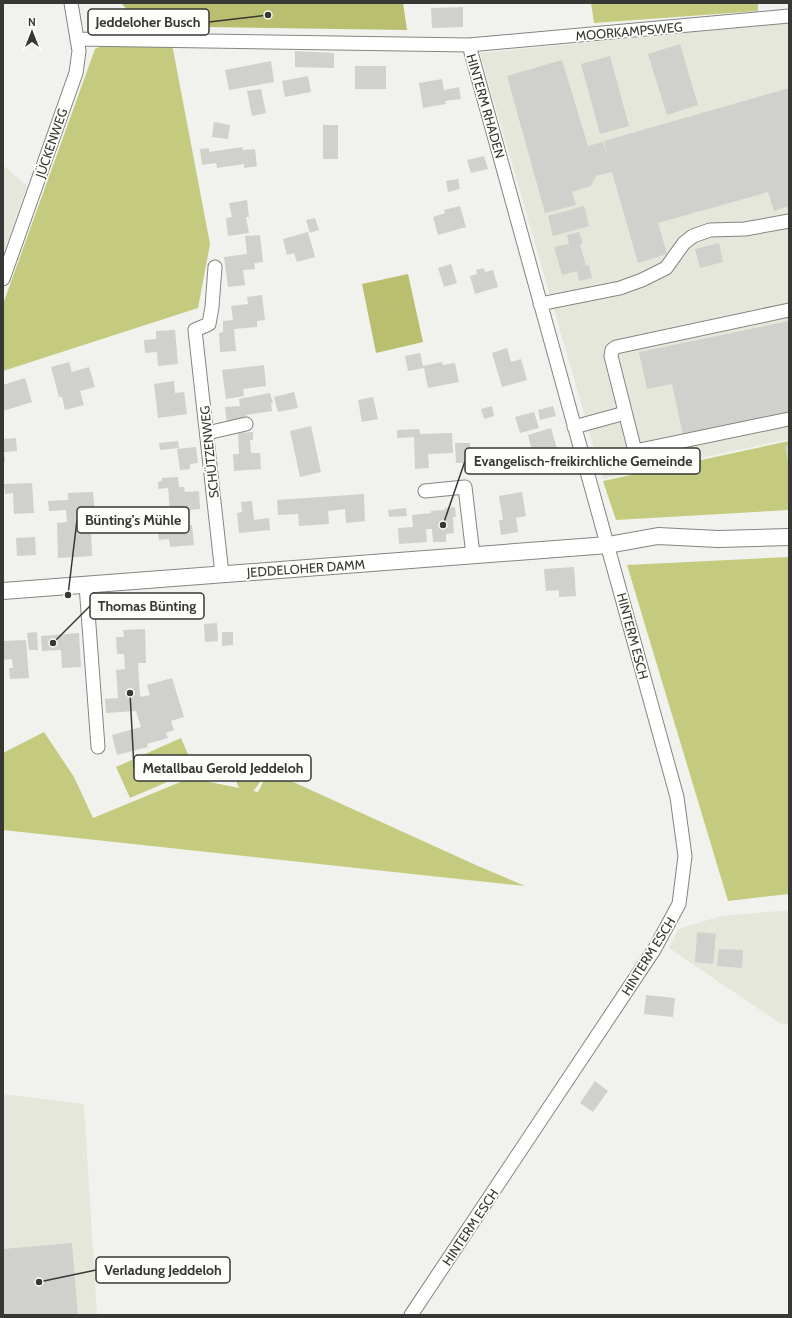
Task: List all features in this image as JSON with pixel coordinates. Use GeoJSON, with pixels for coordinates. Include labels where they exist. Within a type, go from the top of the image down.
{"type":"FeatureCollection","features":[{"type":"Feature","properties":{"kind":"main road","name":"JEDDELOHER DAMM"},"geometry":{"type":"LineString","coordinates":[[3,590],[608,545],[658,536],[718,539],[789,537]]}},
{"type":"Feature","properties":{"kind":"street","name":"JÜCKENWEG"},"geometry":{"type":"LineString","coordinates":[[3,279],[76,73],[79,51],[71,3]]}},
{"type":"Feature","properties":{"kind":"street","name":"MOORKAMPSWEG"},"geometry":{"type":"LineString","coordinates":[[469,45],[789,16]]}},
{"type":"Feature","properties":{"kind":"street","name":"HINTERM RHADEN"},"geometry":{"type":"LineString","coordinates":[[77,39],[469,45],[608,545]]}},
{"type":"Feature","properties":{"kind":"street"},"geometry":{"type":"LineString","coordinates":[[540,304],[620,288],[642,280],[666,268],[684,243],[693,236],[710,230],[745,229],[789,221]]}},
{"type":"Feature","properties":{"kind":"street","name":"SCHÜTZENWEG"},"geometry":{"type":"LineString","coordinates":[[215,267],[212,313],[209,324],[195,330],[222,574]]}},
{"type":"Feature","properties":{"kind":"street"},"geometry":{"type":"LineString","coordinates":[[789,310],[616,347],[612,350],[611,356],[635,451],[789,419]]}},
{"type":"Feature","properties":{"kind":"street"},"geometry":{"type":"LineString","coordinates":[[574,427],[626,413]]}},
{"type":"Feature","properties":{"kind":"street"},"geometry":{"type":"LineString","coordinates":[[207,433],[246,424]]}},
{"type":"Feature","properties":{"kind":"street"},"geometry":{"type":"LineString","coordinates":[[425,491],[465,487],[472,555]]}},
{"type":"Feature","properties":{"kind":"street","name":"HINTERM ESCH"},"geometry":{"type":"LineString","coordinates":[[411,1315],[654,950],[679,904],[685,856],[677,797],[608,545]]}},
{"type":"Feature","properties":{"kind":"street"},"geometry":{"type":"LineString","coordinates":[[86,585],[98,747]]}},
{"type":"Feature","properties":{"kind":"shaded area"},"geometry":{"type":"Polygon","coordinates":[[[789,23],[789,439],[603,479],[480,53],[789,23]]]}},
{"type":"Feature","properties":{"kind":"shaded area"},"geometry":{"type":"Polygon","coordinates":[[[3,165],[27,186],[3,255],[3,165]]]}},
{"type":"Feature","properties":{"kind":"shaded area"},"geometry":{"type":"Polygon","coordinates":[[[789,910],[789,1023],[781,1024],[669,948],[678,929],[721,916],[789,910]]]}},
{"type":"Feature","properties":{"kind":"shaded area"},"geometry":{"type":"Polygon","coordinates":[[[3,1094],[84,1104],[97,1315],[3,1315],[3,1094]]]}},
{"type":"Feature","properties":{"kind":"green space"},"geometry":{"type":"Polygon","coordinates":[[[121,3],[403,3],[407,30],[142,26],[121,3]]]}},
{"type":"Feature","properties":{"kind":"green space"},"geometry":{"type":"Polygon","coordinates":[[[591,3],[758,3],[758,11],[594,23],[591,3]]]}},
{"type":"Feature","properties":{"kind":"green space"},"geometry":{"type":"Polygon","coordinates":[[[108,43],[172,44],[210,244],[198,308],[3,371],[3,304],[95,49],[108,43]]]}},
{"type":"Feature","properties":{"kind":"green space"},"geometry":{"type":"Polygon","coordinates":[[[408,274],[423,342],[376,353],[362,284],[408,274]]]}},
{"type":"Feature","properties":{"kind":"green space"},"geometry":{"type":"Polygon","coordinates":[[[789,441],[789,510],[616,520],[603,481],[789,441]]]}},
{"type":"Feature","properties":{"kind":"green space"},"geometry":{"type":"Polygon","coordinates":[[[789,557],[789,894],[728,901],[627,565],[789,557]]]}},
{"type":"Feature","properties":{"kind":"green space"},"geometry":{"type":"Polygon","coordinates":[[[44,732],[74,777],[93,818],[190,778],[239,788],[236,778],[238,772],[243,769],[256,771],[260,776],[259,783],[253,791],[258,792],[269,771],[525,886],[3,830],[3,753],[44,732]]]}},
{"type":"Feature","properties":{"kind":"green space"},"geometry":{"type":"Polygon","coordinates":[[[181,738],[195,770],[130,798],[116,767],[181,738]]]}},
{"type":"Feature","properties":{"kind":"building"},"geometry":{"type":"Polygon","coordinates":[[[463,7],[463,27],[432,28],[431,8],[463,7]]]}},
{"type":"Feature","properties":{"kind":"building"},"geometry":{"type":"Polygon","coordinates":[[[680,44],[698,105],[667,115],[648,54],[680,44]]]}},
{"type":"Feature","properties":{"kind":"building"},"geometry":{"type":"Polygon","coordinates":[[[295,51],[334,53],[334,68],[295,67],[295,51]]]}},
{"type":"Feature","properties":{"kind":"building"},"geometry":{"type":"Polygon","coordinates":[[[610,56],[629,126],[600,134],[581,64],[610,56]]]}},
{"type":"Feature","properties":{"kind":"building"},"geometry":{"type":"Polygon","coordinates":[[[562,60],[588,146],[603,142],[607,156],[604,141],[789,88],[789,206],[774,211],[768,192],[658,223],[667,254],[638,263],[612,172],[596,176],[591,186],[572,192],[576,205],[545,213],[507,76],[562,60]]]}},
{"type":"Feature","properties":{"kind":"building"},"geometry":{"type":"Polygon","coordinates":[[[271,61],[274,82],[229,90],[225,70],[271,61]]]}},
{"type":"Feature","properties":{"kind":"building"},"geometry":{"type":"Polygon","coordinates":[[[355,66],[386,66],[386,89],[355,89],[355,66]]]}},
{"type":"Feature","properties":{"kind":"building"},"geometry":{"type":"Polygon","coordinates":[[[308,76],[311,92],[285,97],[282,81],[308,76]]]}},
{"type":"Feature","properties":{"kind":"building"},"geometry":{"type":"Polygon","coordinates":[[[442,79],[444,90],[459,87],[461,99],[445,101],[446,104],[423,108],[419,83],[442,79]]]}},
{"type":"Feature","properties":{"kind":"building"},"geometry":{"type":"Polygon","coordinates":[[[261,89],[266,113],[252,116],[247,91],[261,89]]]}},
{"type":"Feature","properties":{"kind":"building"},"geometry":{"type":"Polygon","coordinates":[[[214,122],[230,125],[228,139],[212,137],[214,122]]]}},
{"type":"Feature","properties":{"kind":"building"},"geometry":{"type":"Polygon","coordinates":[[[323,125],[338,125],[338,159],[323,159],[323,125]]]}},
{"type":"Feature","properties":{"kind":"building"},"geometry":{"type":"Polygon","coordinates":[[[242,147],[243,150],[255,149],[257,166],[244,168],[244,164],[217,168],[216,163],[202,165],[200,149],[209,148],[209,152],[242,147]]]}},
{"type":"Feature","properties":{"kind":"building"},"geometry":{"type":"Polygon","coordinates":[[[484,156],[488,169],[471,173],[467,160],[484,156]]]}},
{"type":"Feature","properties":{"kind":"building"},"geometry":{"type":"Polygon","coordinates":[[[458,179],[460,189],[448,192],[446,181],[458,179]]]}},
{"type":"Feature","properties":{"kind":"building"},"geometry":{"type":"Polygon","coordinates":[[[247,200],[249,217],[246,217],[249,233],[228,236],[226,218],[232,217],[229,203],[247,200]]]}},
{"type":"Feature","properties":{"kind":"building"},"geometry":{"type":"Polygon","coordinates":[[[460,206],[466,227],[438,235],[433,217],[445,213],[444,210],[460,206]]]}},
{"type":"Feature","properties":{"kind":"building"},"geometry":{"type":"Polygon","coordinates":[[[584,206],[589,226],[553,236],[548,216],[584,206]]]}},
{"type":"Feature","properties":{"kind":"building"},"geometry":{"type":"Polygon","coordinates":[[[315,218],[319,230],[310,233],[306,220],[315,218]]]}},
{"type":"Feature","properties":{"kind":"building"},"geometry":{"type":"Polygon","coordinates":[[[308,232],[315,257],[297,262],[294,253],[287,255],[283,239],[308,232]]]}},
{"type":"Feature","properties":{"kind":"building"},"geometry":{"type":"Polygon","coordinates":[[[579,232],[583,243],[580,244],[586,266],[589,265],[592,278],[579,281],[577,271],[562,275],[554,247],[569,244],[567,235],[579,232]]]}},
{"type":"Feature","properties":{"kind":"building"},"geometry":{"type":"Polygon","coordinates":[[[260,235],[263,262],[254,263],[255,269],[243,270],[245,285],[228,287],[224,257],[247,254],[245,236],[260,235]]]}},
{"type":"Feature","properties":{"kind":"building"},"geometry":{"type":"Polygon","coordinates":[[[719,243],[723,262],[700,268],[695,249],[719,243]]]}},
{"type":"Feature","properties":{"kind":"building"},"geometry":{"type":"Polygon","coordinates":[[[451,264],[457,283],[444,287],[438,268],[451,264]]]}},
{"type":"Feature","properties":{"kind":"building"},"geometry":{"type":"Polygon","coordinates":[[[484,268],[485,272],[493,270],[498,287],[475,294],[470,276],[477,274],[476,270],[484,268]]]}},
{"type":"Feature","properties":{"kind":"building"},"geometry":{"type":"Polygon","coordinates":[[[262,295],[265,320],[257,321],[257,327],[234,329],[236,351],[220,352],[219,333],[223,332],[223,321],[233,320],[231,306],[248,304],[247,297],[262,295]]]}},
{"type":"Feature","properties":{"kind":"building"},"geometry":{"type":"Polygon","coordinates":[[[789,321],[789,414],[683,435],[672,384],[647,389],[639,352],[789,321]]]}},
{"type":"Feature","properties":{"kind":"building"},"geometry":{"type":"Polygon","coordinates":[[[175,330],[178,364],[158,366],[157,352],[145,353],[144,340],[156,339],[156,331],[175,330]]]}},
{"type":"Feature","properties":{"kind":"building"},"geometry":{"type":"Polygon","coordinates":[[[507,348],[511,362],[521,359],[527,380],[502,387],[492,353],[507,348]]]}},
{"type":"Feature","properties":{"kind":"building"},"geometry":{"type":"Polygon","coordinates":[[[420,353],[423,366],[442,362],[443,365],[455,363],[459,382],[428,388],[424,368],[408,371],[405,356],[420,353]]]}},
{"type":"Feature","properties":{"kind":"building"},"geometry":{"type":"Polygon","coordinates":[[[69,362],[72,372],[89,367],[95,387],[80,391],[84,405],[65,410],[62,397],[59,397],[51,367],[69,362]]]}},
{"type":"Feature","properties":{"kind":"building"},"geometry":{"type":"Polygon","coordinates":[[[264,365],[266,386],[243,389],[244,396],[226,399],[222,370],[264,365]]]}},
{"type":"Feature","properties":{"kind":"building"},"geometry":{"type":"Polygon","coordinates":[[[25,378],[32,402],[3,411],[3,385],[25,378]]]}},
{"type":"Feature","properties":{"kind":"building"},"geometry":{"type":"Polygon","coordinates":[[[174,381],[175,393],[184,392],[187,414],[158,418],[154,384],[174,381]]]}},
{"type":"Feature","properties":{"kind":"building"},"geometry":{"type":"Polygon","coordinates":[[[294,392],[298,408],[278,412],[274,397],[294,392]]]}},
{"type":"Feature","properties":{"kind":"building"},"geometry":{"type":"Polygon","coordinates":[[[270,393],[273,403],[271,403],[272,411],[246,415],[247,421],[227,424],[225,407],[240,406],[239,399],[270,393]]]}},
{"type":"Feature","properties":{"kind":"building"},"geometry":{"type":"Polygon","coordinates":[[[373,397],[378,419],[362,422],[358,400],[373,397]]]}},
{"type":"Feature","properties":{"kind":"building"},"geometry":{"type":"Polygon","coordinates":[[[492,406],[494,416],[484,419],[481,409],[492,406]]]}},
{"type":"Feature","properties":{"kind":"building"},"geometry":{"type":"Polygon","coordinates":[[[553,406],[556,416],[540,420],[538,410],[553,406]]]}},
{"type":"Feature","properties":{"kind":"building"},"geometry":{"type":"Polygon","coordinates":[[[534,412],[539,428],[520,433],[515,417],[534,412]]]}},
{"type":"Feature","properties":{"kind":"building"},"geometry":{"type":"Polygon","coordinates":[[[311,426],[321,472],[300,477],[290,431],[311,426]]]}},
{"type":"Feature","properties":{"kind":"building"},"geometry":{"type":"Polygon","coordinates":[[[551,428],[557,449],[533,455],[528,435],[551,428]]]}},
{"type":"Feature","properties":{"kind":"building"},"geometry":{"type":"Polygon","coordinates":[[[419,429],[420,434],[452,433],[453,453],[428,454],[429,468],[415,469],[414,437],[397,438],[397,430],[419,429]]]}},
{"type":"Feature","properties":{"kind":"building"},"geometry":{"type":"Polygon","coordinates":[[[253,432],[253,440],[250,440],[251,453],[260,453],[261,469],[234,471],[233,454],[239,454],[238,433],[253,432]]]}},
{"type":"Feature","properties":{"kind":"building"},"geometry":{"type":"Polygon","coordinates":[[[16,438],[17,451],[4,452],[5,462],[3,462],[3,439],[16,438]]]}},
{"type":"Feature","properties":{"kind":"building"},"geometry":{"type":"Polygon","coordinates":[[[178,441],[179,448],[160,450],[159,443],[178,441]]]}},
{"type":"Feature","properties":{"kind":"building"},"geometry":{"type":"Polygon","coordinates":[[[455,443],[470,443],[471,463],[456,463],[455,443]]]}},
{"type":"Feature","properties":{"kind":"building"},"geometry":{"type":"Polygon","coordinates":[[[789,445],[789,461],[788,462],[785,446],[789,445]]]}},
{"type":"Feature","properties":{"kind":"building"},"geometry":{"type":"Polygon","coordinates":[[[196,447],[198,463],[190,464],[190,469],[180,470],[177,449],[196,447]]]}},
{"type":"Feature","properties":{"kind":"building"},"geometry":{"type":"Polygon","coordinates":[[[178,477],[179,487],[184,487],[185,492],[199,491],[200,509],[170,511],[168,488],[158,489],[158,482],[162,481],[162,478],[178,477]]]}},
{"type":"Feature","properties":{"kind":"building"},"geometry":{"type":"Polygon","coordinates":[[[32,483],[34,513],[14,514],[13,493],[5,494],[4,484],[32,483]]]}},
{"type":"Feature","properties":{"kind":"building"},"geometry":{"type":"Polygon","coordinates":[[[93,492],[96,527],[91,528],[92,556],[58,558],[57,523],[67,522],[66,510],[49,511],[48,501],[68,500],[68,493],[93,492]]]}},
{"type":"Feature","properties":{"kind":"building"},"geometry":{"type":"Polygon","coordinates":[[[522,492],[526,516],[516,518],[518,532],[501,535],[499,520],[503,520],[499,496],[522,492]]]}},
{"type":"Feature","properties":{"kind":"building"},"geometry":{"type":"Polygon","coordinates":[[[364,494],[365,521],[346,523],[345,509],[328,511],[329,524],[299,526],[298,514],[278,515],[277,500],[364,494]]]}},
{"type":"Feature","properties":{"kind":"building"},"geometry":{"type":"Polygon","coordinates":[[[252,501],[254,520],[269,518],[270,530],[239,533],[237,513],[242,512],[241,502],[252,501]]]}},
{"type":"Feature","properties":{"kind":"building"},"geometry":{"type":"Polygon","coordinates":[[[455,507],[456,517],[453,517],[454,533],[446,534],[446,542],[433,542],[432,529],[426,529],[427,542],[399,544],[398,528],[413,527],[412,515],[431,513],[431,511],[445,510],[445,508],[455,507]]]}},
{"type":"Feature","properties":{"kind":"building"},"geometry":{"type":"Polygon","coordinates":[[[406,508],[407,516],[389,517],[388,510],[406,508]]]}},
{"type":"Feature","properties":{"kind":"building"},"geometry":{"type":"Polygon","coordinates":[[[170,518],[171,527],[192,525],[194,545],[170,547],[169,539],[159,540],[156,519],[170,518]]]}},
{"type":"Feature","properties":{"kind":"building"},"geometry":{"type":"Polygon","coordinates":[[[35,537],[36,555],[17,556],[16,538],[35,537]]]}},
{"type":"Feature","properties":{"kind":"building"},"geometry":{"type":"Polygon","coordinates":[[[574,567],[576,596],[559,597],[559,590],[546,591],[544,569],[574,567]]]}},
{"type":"Feature","properties":{"kind":"building"},"geometry":{"type":"Polygon","coordinates":[[[217,623],[218,641],[205,642],[204,624],[217,623]]]}},
{"type":"Feature","properties":{"kind":"building"},"geometry":{"type":"Polygon","coordinates":[[[145,629],[146,663],[138,663],[140,697],[150,695],[147,685],[172,678],[184,717],[171,721],[174,730],[166,733],[168,738],[147,744],[148,747],[117,755],[112,735],[141,727],[136,711],[106,713],[105,699],[118,698],[116,670],[125,669],[124,654],[117,654],[116,637],[124,637],[123,630],[145,629]]]}},
{"type":"Feature","properties":{"kind":"building"},"geometry":{"type":"Polygon","coordinates":[[[37,632],[38,650],[29,650],[27,633],[37,632]]]}},
{"type":"Feature","properties":{"kind":"building"},"geometry":{"type":"Polygon","coordinates":[[[222,632],[233,632],[233,645],[222,646],[222,632]]]}},
{"type":"Feature","properties":{"kind":"building"},"geometry":{"type":"Polygon","coordinates":[[[79,633],[81,667],[62,668],[61,650],[42,651],[41,636],[79,633]]]}},
{"type":"Feature","properties":{"kind":"building"},"geometry":{"type":"Polygon","coordinates":[[[26,640],[29,678],[10,679],[9,668],[13,668],[12,659],[3,660],[3,641],[26,640]]]}},
{"type":"Feature","properties":{"kind":"building"},"geometry":{"type":"Polygon","coordinates":[[[697,932],[716,934],[713,964],[695,962],[697,932]]]}},
{"type":"Feature","properties":{"kind":"building"},"geometry":{"type":"Polygon","coordinates":[[[719,949],[743,950],[742,968],[717,966],[719,949]]]}},
{"type":"Feature","properties":{"kind":"building"},"geometry":{"type":"Polygon","coordinates":[[[646,995],[675,998],[673,1017],[644,1014],[646,995]]]}},
{"type":"Feature","properties":{"kind":"building"},"geometry":{"type":"Polygon","coordinates":[[[595,1081],[608,1091],[593,1112],[580,1103],[595,1081]]]}},
{"type":"Feature","properties":{"kind":"building"},"geometry":{"type":"Polygon","coordinates":[[[72,1243],[78,1315],[3,1315],[3,1249],[72,1243]]]}},
{"type":"Feature","properties":{"kind":"place","name":"Jeddeloher Busch"},"geometry":{"type":"Point","coordinates":[268,15]}},
{"type":"Feature","properties":{"kind":"place","name":"Evangelisch-freikirchliche Gemeinde"},"geometry":{"type":"Point","coordinates":[443,525]}},
{"type":"Feature","properties":{"kind":"place","name":"Bünting's Mühle"},"geometry":{"type":"Point","coordinates":[68,595]}},
{"type":"Feature","properties":{"kind":"place","name":"Thomas Bünting"},"geometry":{"type":"Point","coordinates":[53,643]}},
{"type":"Feature","properties":{"kind":"place","name":"Metallbau Gerold Jeddeloh"},"geometry":{"type":"Point","coordinates":[130,693]}},
{"type":"Feature","properties":{"kind":"place","name":"Verladung Jeddeloh"},"geometry":{"type":"Point","coordinates":[39,1282]}}]}
